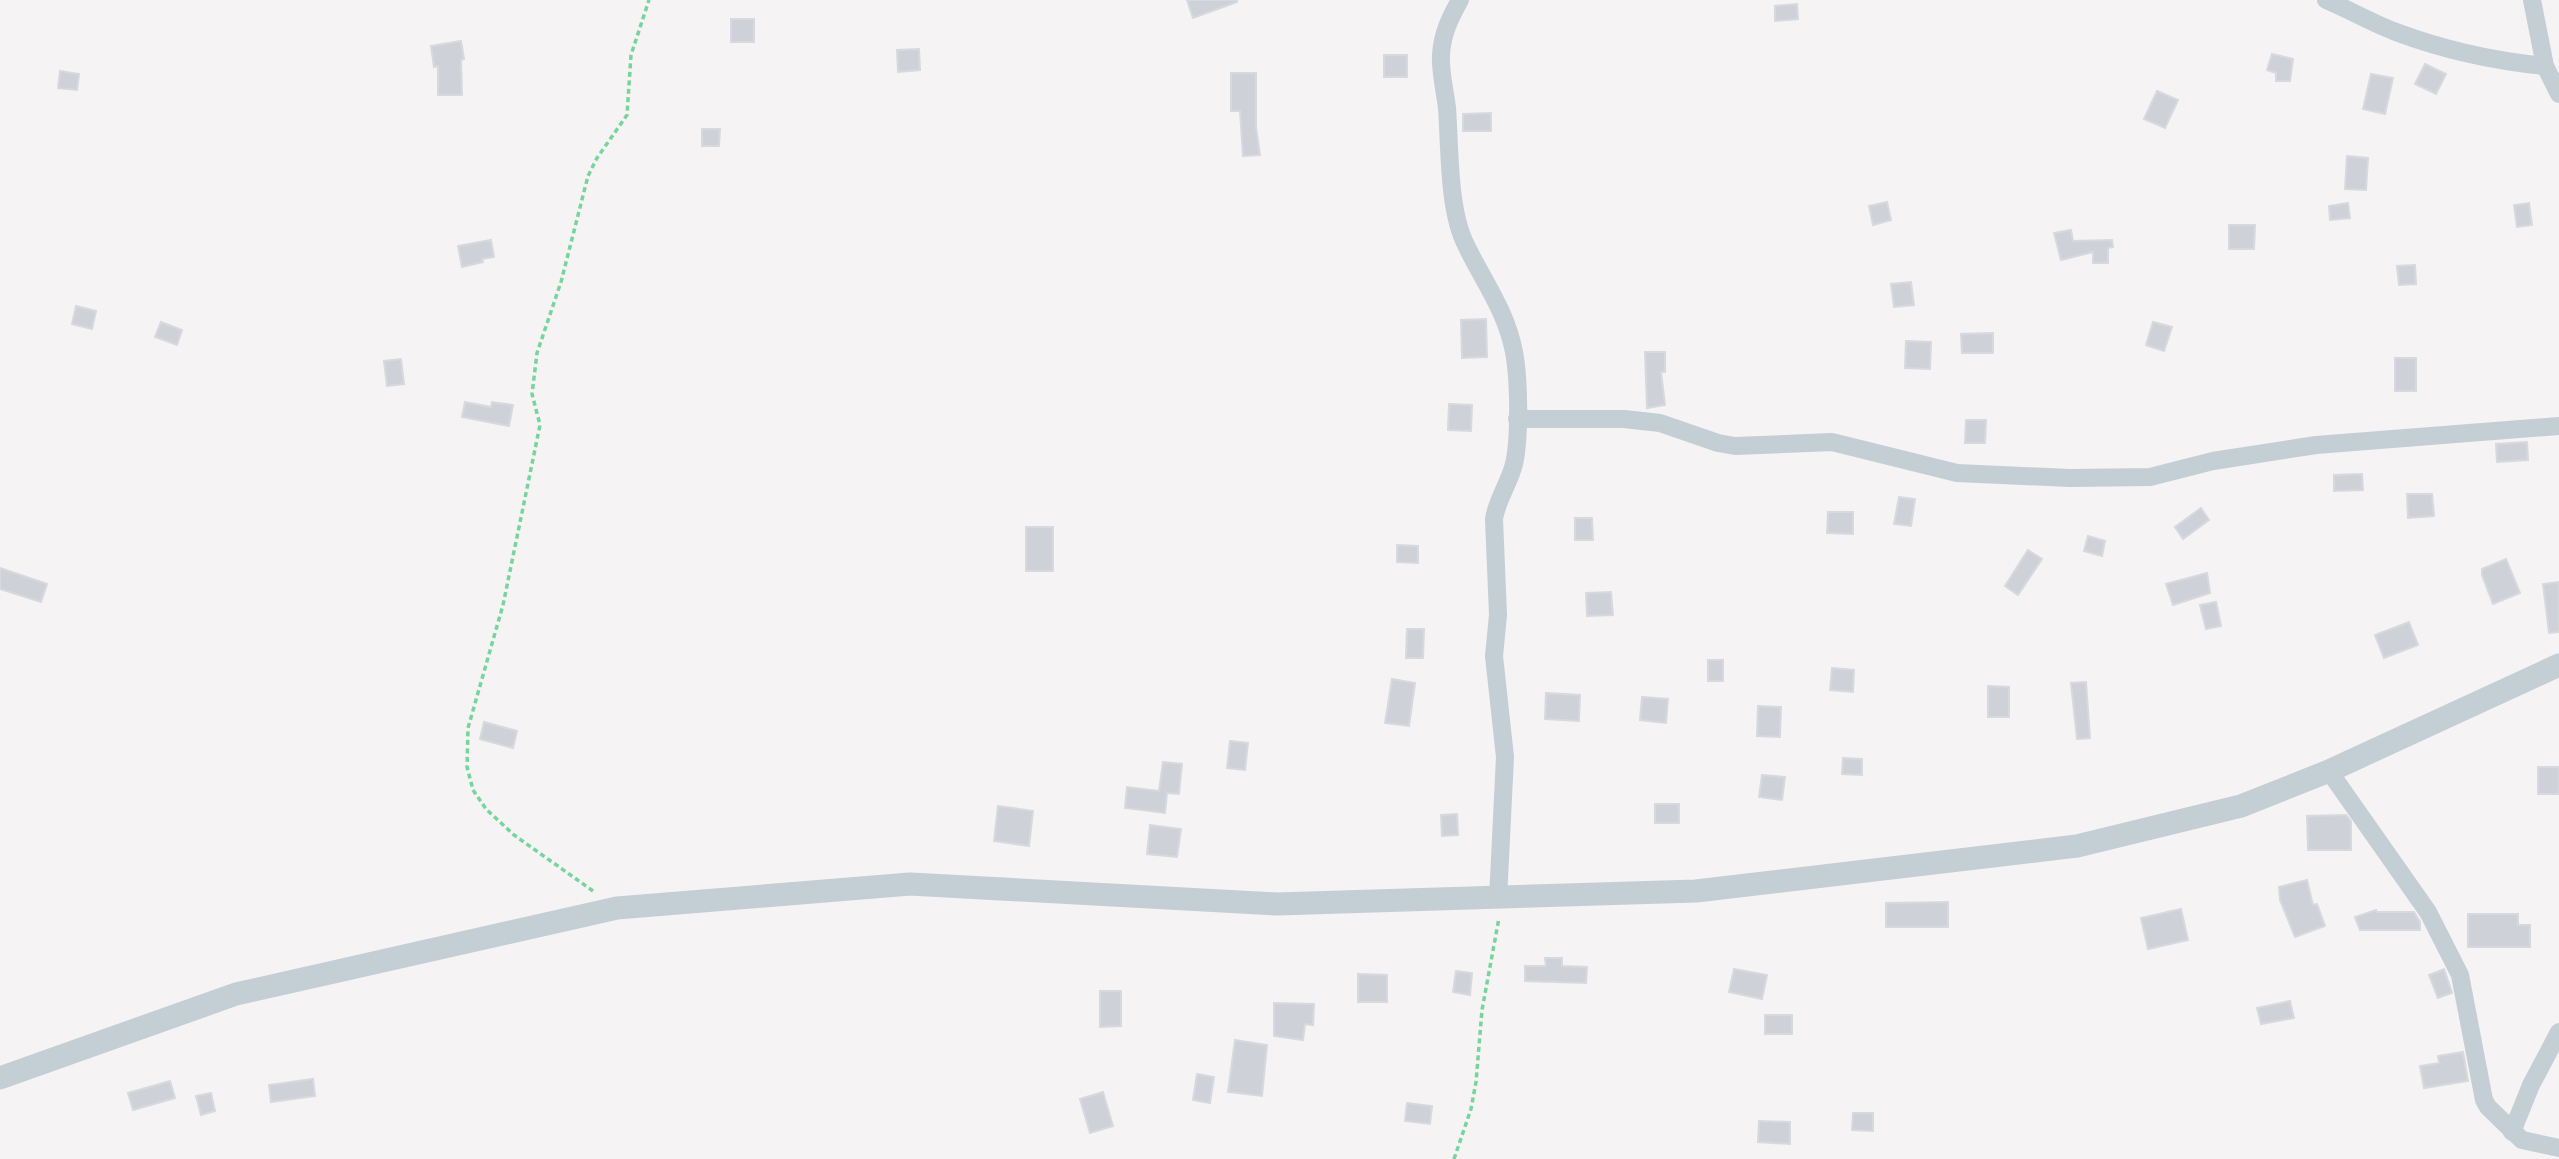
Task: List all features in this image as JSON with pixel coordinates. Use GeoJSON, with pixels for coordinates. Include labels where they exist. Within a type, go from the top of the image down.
{"type":"FeatureCollection","features":[{"type":"Feature","properties":{"kind":"street"},"geometry":{"type":"LineString","coordinates":[[1460,0],[1445,29],[1441,57],[1454,194],[1466,245],[1490,286],[1514,352],[1517,419],[1514,461],[1509,480],[1496,505],[1494,519],[1498,615],[1494,656],[1505,757],[1498,899]]}},
{"type":"Feature","properties":{"kind":"street"},"geometry":{"type":"LineString","coordinates":[[2326,0],[2394,31],[2455,50],[2504,62],[2545,66]]}},
{"type":"Feature","properties":{"kind":"street"},"geometry":{"type":"LineString","coordinates":[[2532,0],[2545,66],[2559,94]]}},
{"type":"Feature","properties":{"kind":"street"},"geometry":{"type":"LineString","coordinates":[[1517,419],[1624,419],[1667,425],[1718,443],[1735,446],[1832,442],[1957,473],[2070,478],[2150,477],[2213,461],[2316,445],[2559,426]]}},
{"type":"Feature","properties":{"kind":"street"},"geometry":{"type":"LineString","coordinates":[[0,1079],[236,994],[617,908],[910,884],[1277,904],[1696,891],[2077,846],[2241,806],[2329,771],[2559,665]]}},
{"type":"Feature","properties":{"kind":"street"},"geometry":{"type":"LineString","coordinates":[[2329,771],[2428,912],[2460,975],[2484,1100],[2522,1140],[2559,1148]]}},
{"type":"Feature","properties":{"kind":"street"},"geometry":{"type":"LineString","coordinates":[[2512,1132],[2531,1085],[2559,1032]]}},
{"type":"Feature","properties":{"kind":"path"},"geometry":{"type":"LineString","coordinates":[[617,908],[514,835],[486,809],[473,790],[467,767],[467,752],[468,728],[503,606],[540,425],[532,394],[537,353],[561,282],[588,176],[597,158],[627,115],[631,55],[649,0]]}},
{"type":"Feature","properties":{"kind":"path"},"geometry":{"type":"LineString","coordinates":[[1454,1159],[1471,1110],[1476,1082],[1482,1010],[1497,929],[1498,899]]}},
{"type":"Feature","properties":{"kind":"building"},"geometry":{"type":"Polygon","coordinates":[[[1187,0],[1237,0],[1237,2],[1193,18],[1187,0]]]}},
{"type":"Feature","properties":{"kind":"building"},"geometry":{"type":"Polygon","coordinates":[[[1797,4],[1798,19],[1775,21],[1775,6],[1797,4]]]}},
{"type":"Feature","properties":{"kind":"building"},"geometry":{"type":"Polygon","coordinates":[[[731,19],[754,19],[754,42],[731,42],[731,19]]]}},
{"type":"Feature","properties":{"kind":"building"},"geometry":{"type":"Polygon","coordinates":[[[461,41],[464,59],[461,60],[462,95],[438,95],[438,66],[434,67],[431,46],[461,41]]]}},
{"type":"Feature","properties":{"kind":"building"},"geometry":{"type":"Polygon","coordinates":[[[919,49],[920,70],[898,72],[897,50],[919,49]]]}},
{"type":"Feature","properties":{"kind":"building"},"geometry":{"type":"Polygon","coordinates":[[[2272,54],[2293,59],[2290,81],[2276,81],[2276,73],[2267,70],[2272,54]]]}},
{"type":"Feature","properties":{"kind":"building"},"geometry":{"type":"Polygon","coordinates":[[[1384,55],[1407,55],[1407,77],[1384,77],[1384,55]]]}},
{"type":"Feature","properties":{"kind":"building"},"geometry":{"type":"Polygon","coordinates":[[[2425,64],[2446,74],[2436,94],[2415,84],[2425,64]]]}},
{"type":"Feature","properties":{"kind":"building"},"geometry":{"type":"Polygon","coordinates":[[[60,71],[79,74],[77,90],[58,88],[60,71]]]}},
{"type":"Feature","properties":{"kind":"building"},"geometry":{"type":"Polygon","coordinates":[[[1231,73],[1256,73],[1256,127],[1260,155],[1243,156],[1240,111],[1231,111],[1231,73]]]}},
{"type":"Feature","properties":{"kind":"building"},"geometry":{"type":"Polygon","coordinates":[[[2371,74],[2393,78],[2385,114],[2363,109],[2371,74]]]}},
{"type":"Feature","properties":{"kind":"building"},"geometry":{"type":"Polygon","coordinates":[[[2157,91],[2178,100],[2165,128],[2144,119],[2157,91]]]}},
{"type":"Feature","properties":{"kind":"building"},"geometry":{"type":"Polygon","coordinates":[[[1491,113],[1491,131],[1463,131],[1463,114],[1491,113]]]}},
{"type":"Feature","properties":{"kind":"building"},"geometry":{"type":"Polygon","coordinates":[[[702,129],[720,129],[719,146],[702,146],[702,129]]]}},
{"type":"Feature","properties":{"kind":"building"},"geometry":{"type":"Polygon","coordinates":[[[2347,156],[2368,158],[2366,190],[2345,189],[2347,156]]]}},
{"type":"Feature","properties":{"kind":"building"},"geometry":{"type":"Polygon","coordinates":[[[1887,202],[1891,220],[1873,225],[1869,206],[1887,202]]]}},
{"type":"Feature","properties":{"kind":"building"},"geometry":{"type":"Polygon","coordinates":[[[2348,203],[2350,218],[2330,220],[2329,206],[2348,203]]]}},
{"type":"Feature","properties":{"kind":"building"},"geometry":{"type":"Polygon","coordinates":[[[2529,203],[2532,225],[2517,227],[2514,205],[2529,203]]]}},
{"type":"Feature","properties":{"kind":"building"},"geometry":{"type":"Polygon","coordinates":[[[2229,225],[2255,225],[2254,249],[2229,249],[2229,225]]]}},
{"type":"Feature","properties":{"kind":"building"},"geometry":{"type":"Polygon","coordinates":[[[2071,230],[2073,241],[2112,240],[2113,247],[2108,248],[2108,263],[2093,263],[2093,252],[2061,260],[2054,233],[2071,230]]]}},
{"type":"Feature","properties":{"kind":"building"},"geometry":{"type":"Polygon","coordinates":[[[491,240],[494,257],[462,267],[458,246],[491,240]]]}},
{"type":"Feature","properties":{"kind":"building"},"geometry":{"type":"Polygon","coordinates":[[[2415,265],[2416,284],[2399,285],[2397,266],[2415,265]]]}},
{"type":"Feature","properties":{"kind":"building"},"geometry":{"type":"Polygon","coordinates":[[[1911,282],[1914,305],[1894,307],[1891,284],[1911,282]]]}},
{"type":"Feature","properties":{"kind":"building"},"geometry":{"type":"Polygon","coordinates":[[[76,306],[96,311],[92,329],[72,324],[76,306]]]}},
{"type":"Feature","properties":{"kind":"building"},"geometry":{"type":"Polygon","coordinates":[[[1486,319],[1487,357],[1462,358],[1461,320],[1486,319]]]}},
{"type":"Feature","properties":{"kind":"building"},"geometry":{"type":"Polygon","coordinates":[[[161,322],[182,330],[177,345],[155,337],[161,322]]]}},
{"type":"Feature","properties":{"kind":"building"},"geometry":{"type":"Polygon","coordinates":[[[2153,322],[2172,327],[2164,351],[2146,345],[2153,322]]]}},
{"type":"Feature","properties":{"kind":"building"},"geometry":{"type":"Polygon","coordinates":[[[1993,333],[1993,353],[1962,353],[1961,334],[1993,333]]]}},
{"type":"Feature","properties":{"kind":"building"},"geometry":{"type":"Polygon","coordinates":[[[1906,341],[1931,342],[1930,369],[1905,368],[1906,341]]]}},
{"type":"Feature","properties":{"kind":"building"},"geometry":{"type":"Polygon","coordinates":[[[1645,352],[1665,352],[1665,372],[1661,372],[1665,405],[1647,408],[1645,352]]]}},
{"type":"Feature","properties":{"kind":"building"},"geometry":{"type":"Polygon","coordinates":[[[2395,358],[2416,358],[2416,391],[2395,391],[2395,358]]]}},
{"type":"Feature","properties":{"kind":"building"},"geometry":{"type":"Polygon","coordinates":[[[401,359],[404,384],[387,386],[384,361],[401,359]]]}},
{"type":"Feature","properties":{"kind":"building"},"geometry":{"type":"Polygon","coordinates":[[[465,402],[491,407],[492,402],[513,405],[509,426],[462,417],[465,402]]]}},
{"type":"Feature","properties":{"kind":"building"},"geometry":{"type":"Polygon","coordinates":[[[1449,404],[1472,405],[1471,431],[1448,430],[1449,404]]]}},
{"type":"Feature","properties":{"kind":"building"},"geometry":{"type":"Polygon","coordinates":[[[1966,420],[1986,420],[1985,443],[1965,443],[1966,420]]]}},
{"type":"Feature","properties":{"kind":"building"},"geometry":{"type":"Polygon","coordinates":[[[2527,442],[2528,460],[2497,462],[2496,444],[2527,442]]]}},
{"type":"Feature","properties":{"kind":"building"},"geometry":{"type":"Polygon","coordinates":[[[2362,474],[2363,490],[2334,491],[2334,475],[2362,474]]]}},
{"type":"Feature","properties":{"kind":"building"},"geometry":{"type":"Polygon","coordinates":[[[2407,494],[2432,494],[2434,516],[2408,518],[2407,494]]]}},
{"type":"Feature","properties":{"kind":"building"},"geometry":{"type":"Polygon","coordinates":[[[1899,497],[1915,499],[1911,526],[1894,524],[1899,497]]]}},
{"type":"Feature","properties":{"kind":"building"},"geometry":{"type":"Polygon","coordinates":[[[2201,508],[2209,520],[2183,539],[2175,527],[2201,508]]]}},
{"type":"Feature","properties":{"kind":"building"},"geometry":{"type":"Polygon","coordinates":[[[1828,512],[1853,512],[1853,534],[1827,533],[1828,512]]]}},
{"type":"Feature","properties":{"kind":"building"},"geometry":{"type":"Polygon","coordinates":[[[1575,518],[1592,518],[1593,540],[1575,540],[1575,518]]]}},
{"type":"Feature","properties":{"kind":"building"},"geometry":{"type":"Polygon","coordinates":[[[1026,527],[1053,527],[1053,571],[1026,571],[1026,527]]]}},
{"type":"Feature","properties":{"kind":"building"},"geometry":{"type":"Polygon","coordinates":[[[2088,536],[2105,541],[2102,556],[2084,551],[2088,536]]]}},
{"type":"Feature","properties":{"kind":"building"},"geometry":{"type":"Polygon","coordinates":[[[1397,545],[1418,546],[1418,563],[1397,562],[1397,545]]]}},
{"type":"Feature","properties":{"kind":"building"},"geometry":{"type":"Polygon","coordinates":[[[2028,550],[2042,559],[2018,595],[2005,586],[2028,550]]]}},
{"type":"Feature","properties":{"kind":"building"},"geometry":{"type":"Polygon","coordinates":[[[2506,559],[2520,593],[2493,604],[2482,569],[2506,559]]]}},
{"type":"Feature","properties":{"kind":"building"},"geometry":{"type":"Polygon","coordinates":[[[0,568],[47,584],[41,602],[0,589],[0,568]]]}},
{"type":"Feature","properties":{"kind":"building"},"geometry":{"type":"Polygon","coordinates":[[[2207,573],[2210,593],[2173,605],[2166,584],[2207,573]]]}},
{"type":"Feature","properties":{"kind":"building"},"geometry":{"type":"Polygon","coordinates":[[[2559,582],[2559,632],[2549,633],[2543,584],[2559,582]]]}},
{"type":"Feature","properties":{"kind":"building"},"geometry":{"type":"Polygon","coordinates":[[[1611,592],[1613,615],[1587,616],[1586,593],[1611,592]]]}},
{"type":"Feature","properties":{"kind":"building"},"geometry":{"type":"Polygon","coordinates":[[[2216,602],[2221,626],[2206,629],[2200,605],[2216,602]]]}},
{"type":"Feature","properties":{"kind":"building"},"geometry":{"type":"Polygon","coordinates":[[[2409,622],[2418,645],[2384,658],[2375,635],[2409,622]]]}},
{"type":"Feature","properties":{"kind":"building"},"geometry":{"type":"Polygon","coordinates":[[[1407,629],[1424,629],[1423,658],[1406,658],[1407,629]]]}},
{"type":"Feature","properties":{"kind":"building"},"geometry":{"type":"Polygon","coordinates":[[[1708,660],[1723,660],[1723,681],[1708,681],[1708,660]]]}},
{"type":"Feature","properties":{"kind":"building"},"geometry":{"type":"Polygon","coordinates":[[[1832,668],[1854,670],[1853,692],[1830,690],[1832,668]]]}},
{"type":"Feature","properties":{"kind":"building"},"geometry":{"type":"Polygon","coordinates":[[[1392,679],[1415,683],[1409,726],[1385,723],[1392,679]]]}},
{"type":"Feature","properties":{"kind":"building"},"geometry":{"type":"Polygon","coordinates":[[[2086,682],[2090,738],[2077,739],[2071,683],[2086,682]]]}},
{"type":"Feature","properties":{"kind":"building"},"geometry":{"type":"Polygon","coordinates":[[[1988,686],[2009,687],[2009,717],[1988,717],[1988,686]]]}},
{"type":"Feature","properties":{"kind":"building"},"geometry":{"type":"Polygon","coordinates":[[[1546,693],[1580,695],[1579,721],[1545,719],[1546,693]]]}},
{"type":"Feature","properties":{"kind":"building"},"geometry":{"type":"Polygon","coordinates":[[[1642,697],[1668,699],[1666,723],[1640,720],[1642,697]]]}},
{"type":"Feature","properties":{"kind":"building"},"geometry":{"type":"Polygon","coordinates":[[[1758,706],[1781,707],[1780,737],[1757,736],[1758,706]]]}},
{"type":"Feature","properties":{"kind":"building"},"geometry":{"type":"Polygon","coordinates":[[[484,722],[517,731],[513,748],[480,739],[484,722]]]}},
{"type":"Feature","properties":{"kind":"building"},"geometry":{"type":"Polygon","coordinates":[[[1230,741],[1248,743],[1245,770],[1227,768],[1230,741]]]}},
{"type":"Feature","properties":{"kind":"building"},"geometry":{"type":"Polygon","coordinates":[[[1843,758],[1862,759],[1862,775],[1842,774],[1843,758]]]}},
{"type":"Feature","properties":{"kind":"building"},"geometry":{"type":"Polygon","coordinates":[[[1163,762],[1182,764],[1179,794],[1167,793],[1165,813],[1125,808],[1127,787],[1159,791],[1163,762]]]}},
{"type":"Feature","properties":{"kind":"building"},"geometry":{"type":"Polygon","coordinates":[[[2538,767],[2559,767],[2559,794],[2538,794],[2538,767]]]}},
{"type":"Feature","properties":{"kind":"building"},"geometry":{"type":"Polygon","coordinates":[[[1762,775],[1785,777],[1782,800],[1759,797],[1762,775]]]}},
{"type":"Feature","properties":{"kind":"building"},"geometry":{"type":"Polygon","coordinates":[[[1655,804],[1679,804],[1679,823],[1655,823],[1655,804]]]}},
{"type":"Feature","properties":{"kind":"building"},"geometry":{"type":"Polygon","coordinates":[[[998,806],[1033,811],[1029,846],[994,841],[998,806]]]}},
{"type":"Feature","properties":{"kind":"building"},"geometry":{"type":"Polygon","coordinates":[[[1457,814],[1458,835],[1442,836],[1441,815],[1457,814]]]}},
{"type":"Feature","properties":{"kind":"building"},"geometry":{"type":"Polygon","coordinates":[[[2346,815],[2351,821],[2351,850],[2308,850],[2307,816],[2346,815]]]}},
{"type":"Feature","properties":{"kind":"building"},"geometry":{"type":"Polygon","coordinates":[[[1150,825],[1181,829],[1177,857],[1147,854],[1150,825]]]}},
{"type":"Feature","properties":{"kind":"building"},"geometry":{"type":"Polygon","coordinates":[[[2307,880],[2313,905],[2317,904],[2325,926],[2295,937],[2280,900],[2279,887],[2307,880]]]}},
{"type":"Feature","properties":{"kind":"building"},"geometry":{"type":"Polygon","coordinates":[[[1948,902],[1948,927],[1886,927],[1886,903],[1948,902]]]}},
{"type":"Feature","properties":{"kind":"building"},"geometry":{"type":"Polygon","coordinates":[[[2181,909],[2188,940],[2148,949],[2141,918],[2181,909]]]}},
{"type":"Feature","properties":{"kind":"building"},"geometry":{"type":"Polygon","coordinates":[[[2376,910],[2414,912],[2420,922],[2420,930],[2360,930],[2355,917],[2376,910]]]}},
{"type":"Feature","properties":{"kind":"building"},"geometry":{"type":"Polygon","coordinates":[[[2468,914],[2518,914],[2518,925],[2530,925],[2530,947],[2468,947],[2468,914]]]}},
{"type":"Feature","properties":{"kind":"building"},"geometry":{"type":"Polygon","coordinates":[[[1545,958],[1562,958],[1562,966],[1587,967],[1586,983],[1525,981],[1525,966],[1546,966],[1545,958]]]}},
{"type":"Feature","properties":{"kind":"building"},"geometry":{"type":"Polygon","coordinates":[[[1734,969],[1767,975],[1762,999],[1729,992],[1734,969]]]}},
{"type":"Feature","properties":{"kind":"building"},"geometry":{"type":"Polygon","coordinates":[[[2444,969],[2452,993],[2438,998],[2429,975],[2444,969]]]}},
{"type":"Feature","properties":{"kind":"building"},"geometry":{"type":"Polygon","coordinates":[[[1456,971],[1472,973],[1470,995],[1453,992],[1456,971]]]}},
{"type":"Feature","properties":{"kind":"building"},"geometry":{"type":"Polygon","coordinates":[[[1358,974],[1387,975],[1387,1002],[1358,1002],[1358,974]]]}},
{"type":"Feature","properties":{"kind":"building"},"geometry":{"type":"Polygon","coordinates":[[[1100,991],[1121,991],[1121,1026],[1100,1027],[1100,991]]]}},
{"type":"Feature","properties":{"kind":"building"},"geometry":{"type":"Polygon","coordinates":[[[2290,1001],[2294,1018],[2261,1024],[2257,1008],[2290,1001]]]}},
{"type":"Feature","properties":{"kind":"building"},"geometry":{"type":"Polygon","coordinates":[[[1274,1003],[1314,1004],[1313,1025],[1305,1024],[1303,1040],[1274,1036],[1274,1003]]]}},
{"type":"Feature","properties":{"kind":"building"},"geometry":{"type":"Polygon","coordinates":[[[1765,1015],[1792,1015],[1792,1034],[1765,1034],[1765,1015]]]}},
{"type":"Feature","properties":{"kind":"building"},"geometry":{"type":"Polygon","coordinates":[[[1235,1040],[1267,1045],[1262,1096],[1228,1092],[1235,1040]]]}},
{"type":"Feature","properties":{"kind":"building"},"geometry":{"type":"Polygon","coordinates":[[[2463,1052],[2468,1081],[2424,1088],[2420,1066],[2439,1063],[2438,1056],[2463,1052]]]}},
{"type":"Feature","properties":{"kind":"building"},"geometry":{"type":"Polygon","coordinates":[[[1197,1074],[1214,1077],[1210,1103],[1193,1100],[1197,1074]]]}},
{"type":"Feature","properties":{"kind":"building"},"geometry":{"type":"Polygon","coordinates":[[[313,1079],[315,1096],[271,1102],[269,1085],[313,1079]]]}},
{"type":"Feature","properties":{"kind":"building"},"geometry":{"type":"Polygon","coordinates":[[[170,1081],[175,1098],[133,1110],[128,1093],[170,1081]]]}},
{"type":"Feature","properties":{"kind":"building"},"geometry":{"type":"Polygon","coordinates":[[[1103,1092],[1113,1126],[1090,1133],[1080,1099],[1103,1092]]]}},
{"type":"Feature","properties":{"kind":"building"},"geometry":{"type":"Polygon","coordinates":[[[211,1093],[215,1111],[201,1115],[196,1096],[211,1093]]]}},
{"type":"Feature","properties":{"kind":"building"},"geometry":{"type":"Polygon","coordinates":[[[1407,1103],[1432,1106],[1430,1124],[1405,1121],[1407,1103]]]}},
{"type":"Feature","properties":{"kind":"building"},"geometry":{"type":"Polygon","coordinates":[[[1853,1113],[1873,1113],[1873,1131],[1852,1130],[1853,1113]]]}},
{"type":"Feature","properties":{"kind":"building"},"geometry":{"type":"Polygon","coordinates":[[[1759,1121],[1790,1122],[1790,1144],[1758,1142],[1759,1121]]]}}]}
